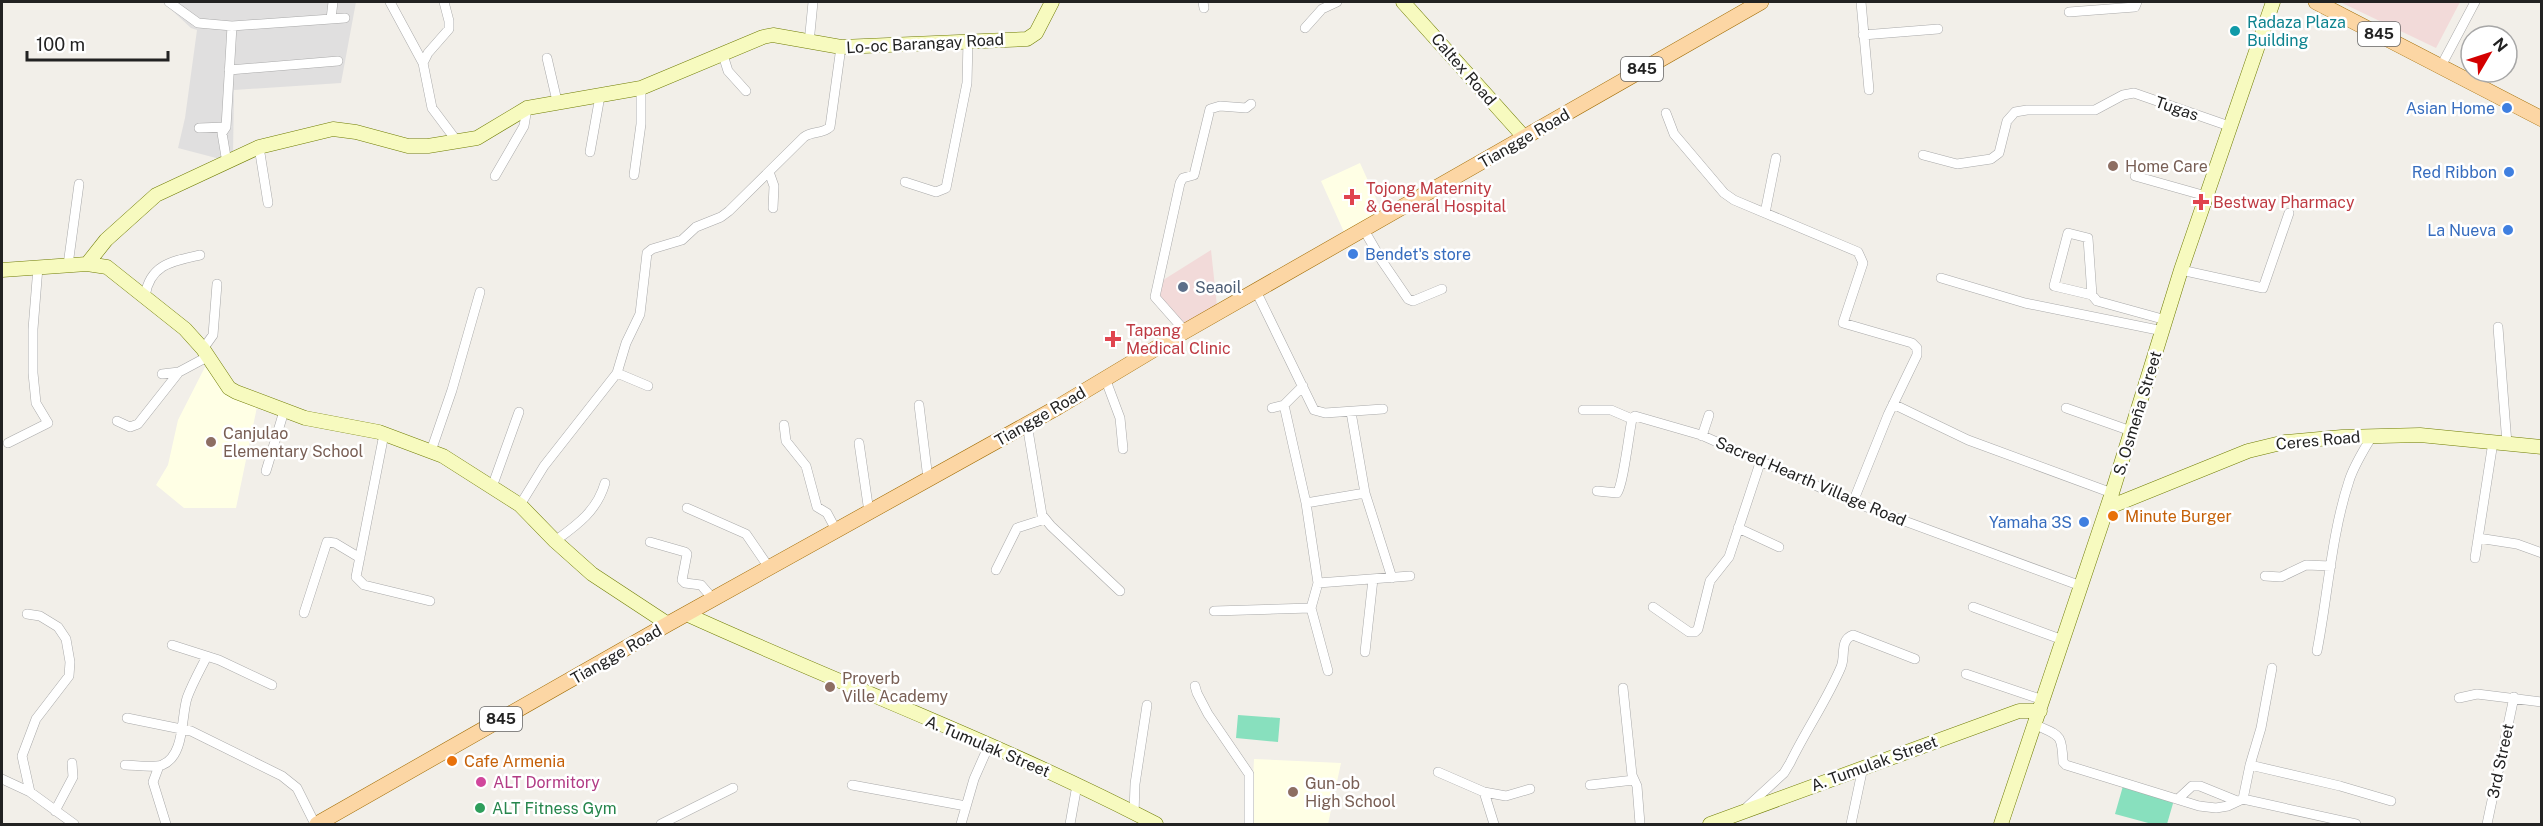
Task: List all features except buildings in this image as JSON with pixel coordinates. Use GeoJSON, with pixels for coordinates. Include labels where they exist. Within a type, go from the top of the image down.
{"type":"FeatureCollection","features":[{"type":"Feature","properties":{"kind":"main road","name":"Tiangge Road"},"geometry":{"type":"LineString","coordinates":[[316,825],[668,624],[1027,424],[1185,331],[1761,2]]}},
{"type":"Feature","properties":{"kind":"main road","name":"845"},"geometry":{"type":"LineString","coordinates":[[2316,2],[2541,119]]}},
{"type":"Feature","properties":{"kind":"street"},"geometry":{"type":"LineString","coordinates":[[169,2],[194,22],[232,26],[345,18]]}},
{"type":"Feature","properties":{"kind":"street"},"geometry":{"type":"LineString","coordinates":[[331,19],[333,2]]}},
{"type":"Feature","properties":{"kind":"street"},"geometry":{"type":"LineString","coordinates":[[390,2],[423,63],[428,99],[432,108],[456,140]]}},
{"type":"Feature","properties":{"kind":"street"},"geometry":{"type":"LineString","coordinates":[[423,63],[428,53],[449,30],[444,2]]}},
{"type":"Feature","properties":{"kind":"street"},"geometry":{"type":"LineString","coordinates":[[809,43],[813,2]]}},
{"type":"Feature","properties":{"kind":"street","name":"Lo-oc Barangay Road"},"geometry":{"type":"LineString","coordinates":[[87,264],[106,240],[156,195],[260,147],[333,129],[356,132],[408,146],[428,146],[477,138],[527,108],[641,88],[763,37],[773,35],[841,47],[1027,39],[1036,33],[1052,2]]}},
{"type":"Feature","properties":{"kind":"street"},"geometry":{"type":"LineString","coordinates":[[1305,28],[1322,9],[1337,2]]}},
{"type":"Feature","properties":{"kind":"street","name":"Caltex Road"},"geometry":{"type":"LineString","coordinates":[[1403,2],[1525,138]]}},
{"type":"Feature","properties":{"kind":"street"},"geometry":{"type":"LineString","coordinates":[[1861,2],[1869,90]]}},
{"type":"Feature","properties":{"kind":"street"},"geometry":{"type":"LineString","coordinates":[[2069,12],[2135,7],[2138,2]]}},
{"type":"Feature","properties":{"kind":"street","name":"S. Osmeña Street"},"geometry":{"type":"LineString","coordinates":[[2001,825],[2112,493],[2181,270],[2273,2]]}},
{"type":"Feature","properties":{"kind":"street"},"geometry":{"type":"LineString","coordinates":[[2441,66],[2475,2]]}},
{"type":"Feature","properties":{"kind":"street"},"geometry":{"type":"LineString","coordinates":[[227,163],[225,148],[230,133],[226,127],[232,26]]}},
{"type":"Feature","properties":{"kind":"street"},"geometry":{"type":"LineString","coordinates":[[1863,35],[1938,29]]}},
{"type":"Feature","properties":{"kind":"street"},"geometry":{"type":"LineString","coordinates":[[905,182],[936,192],[946,188],[967,83],[968,41]]}},
{"type":"Feature","properties":{"kind":"street"},"geometry":{"type":"LineString","coordinates":[[520,505],[550,457],[616,374],[626,343],[640,314],[647,253],[652,249],[682,240],[696,226],[721,217],[804,137],[811,132],[827,130],[830,127],[841,47]]}},
{"type":"Feature","properties":{"kind":"street"},"geometry":{"type":"LineString","coordinates":[[723,54],[728,72],[746,91]]}},
{"type":"Feature","properties":{"kind":"street"},"geometry":{"type":"LineString","coordinates":[[546,58],[557,101]]}},
{"type":"Feature","properties":{"kind":"street"},"geometry":{"type":"LineString","coordinates":[[229,70],[338,61]]}},
{"type":"Feature","properties":{"kind":"street"},"geometry":{"type":"LineString","coordinates":[[634,175],[641,124],[641,88]]}},
{"type":"Feature","properties":{"kind":"street","name":"Tugas"},"geometry":{"type":"LineString","coordinates":[[1923,155],[1957,164],[1991,159],[1999,153],[2007,121],[2015,112],[2095,110],[2123,94],[2134,93],[2229,126]]}},
{"type":"Feature","properties":{"kind":"street"},"geometry":{"type":"LineString","coordinates":[[590,152],[600,96]]}},
{"type":"Feature","properties":{"kind":"street"},"geometry":{"type":"LineString","coordinates":[[1185,331],[1155,295],[1180,183],[1183,178],[1194,175],[1210,110],[1220,106],[1246,108],[1251,104]]}},
{"type":"Feature","properties":{"kind":"street"},"geometry":{"type":"LineString","coordinates":[[495,176],[524,126],[527,108]]}},
{"type":"Feature","properties":{"kind":"street"},"geometry":{"type":"LineString","coordinates":[[1666,113],[1674,134],[1715,185],[1734,200],[1858,252],[1863,263],[1843,323],[1912,343],[1917,348],[1917,355],[1893,404],[1853,502]]}},
{"type":"Feature","properties":{"kind":"street"},"geometry":{"type":"LineString","coordinates":[[200,128],[226,127]]}},
{"type":"Feature","properties":{"kind":"street"},"geometry":{"type":"LineString","coordinates":[[260,147],[268,202]]}},
{"type":"Feature","properties":{"kind":"street"},"geometry":{"type":"LineString","coordinates":[[1766,213],[1776,158]]}},
{"type":"Feature","properties":{"kind":"street"},"geometry":{"type":"LineString","coordinates":[[769,172],[774,186],[773,208]]}},
{"type":"Feature","properties":{"kind":"street"},"geometry":{"type":"LineString","coordinates":[[2135,176],[2206,196]]}},
{"type":"Feature","properties":{"kind":"street"},"geometry":{"type":"LineString","coordinates":[[68,265],[79,184]]}},
{"type":"Feature","properties":{"kind":"street"},"geometry":{"type":"LineString","coordinates":[[2181,270],[2264,288],[2289,213]]}},
{"type":"Feature","properties":{"kind":"street"},"geometry":{"type":"LineString","coordinates":[[1364,230],[1408,299],[1413,301],[1442,289]]}},
{"type":"Feature","properties":{"kind":"street"},"geometry":{"type":"LineString","coordinates":[[2092,295],[2054,286],[2068,233],[2088,238],[2092,295],[2097,301],[2164,325]]}},
{"type":"Feature","properties":{"kind":"street"},"geometry":{"type":"LineString","coordinates":[[145,296],[150,277],[162,267],[200,255]]}},
{"type":"Feature","properties":{"kind":"street"},"geometry":{"type":"LineString","coordinates":[[2,270],[87,264],[107,267],[184,329],[205,353],[229,387],[305,418],[384,434],[431,451],[520,505],[555,541],[592,573],[668,624]]}},
{"type":"Feature","properties":{"kind":"street"},"geometry":{"type":"LineString","coordinates":[[8,443],[48,423],[36,403],[33,373],[33,329],[38,267]]}},
{"type":"Feature","properties":{"kind":"street"},"geometry":{"type":"LineString","coordinates":[[1941,278],[2025,303],[2164,325]]}},
{"type":"Feature","properties":{"kind":"street"},"geometry":{"type":"LineString","coordinates":[[117,421],[130,427],[138,424],[179,372],[205,353],[213,334],[217,284]]}},
{"type":"Feature","properties":{"kind":"street"},"geometry":{"type":"LineString","coordinates":[[1256,291],[1317,412],[1383,409]]}},
{"type":"Feature","properties":{"kind":"street"},"geometry":{"type":"LineString","coordinates":[[431,451],[452,390],[480,292]]}},
{"type":"Feature","properties":{"kind":"street"},"geometry":{"type":"LineString","coordinates":[[2498,327],[2507,444]]}},
{"type":"Feature","properties":{"kind":"street"},"geometry":{"type":"LineString","coordinates":[[162,374],[179,372]]}},
{"type":"Feature","properties":{"kind":"street"},"geometry":{"type":"LineString","coordinates":[[616,374],[648,386]]}},
{"type":"Feature","properties":{"kind":"street"},"geometry":{"type":"LineString","coordinates":[[1105,378],[1120,418],[1123,449]]}},
{"type":"Feature","properties":{"kind":"street"},"geometry":{"type":"LineString","coordinates":[[1272,408],[1284,405],[1303,386]]}},
{"type":"Feature","properties":{"kind":"street"},"geometry":{"type":"LineString","coordinates":[[1893,404],[1968,440],[2112,493]]}},
{"type":"Feature","properties":{"kind":"street"},"geometry":{"type":"LineString","coordinates":[[919,405],[928,478]]}},
{"type":"Feature","properties":{"kind":"street"},"geometry":{"type":"LineString","coordinates":[[1284,405],[1306,503],[1318,583],[1311,608],[1328,671]]}},
{"type":"Feature","properties":{"kind":"street"},"geometry":{"type":"LineString","coordinates":[[2066,408],[2132,431]]}},
{"type":"Feature","properties":{"kind":"street","name":"Sacred Hearth Village Road"},"geometry":{"type":"LineString","coordinates":[[1583,410],[1611,410],[1632,419],[1635,416],[1640,417],[1702,436],[1853,502],[2081,586]]}},
{"type":"Feature","properties":{"kind":"street"},"geometry":{"type":"LineString","coordinates":[[266,471],[284,411]]}},
{"type":"Feature","properties":{"kind":"street"},"geometry":{"type":"LineString","coordinates":[[492,487],[519,412]]}},
{"type":"Feature","properties":{"kind":"street"},"geometry":{"type":"LineString","coordinates":[[1351,412],[1365,494],[1392,578]]}},
{"type":"Feature","properties":{"kind":"street"},"geometry":{"type":"LineString","coordinates":[[1702,436],[1709,415]]}},
{"type":"Feature","properties":{"kind":"street"},"geometry":{"type":"LineString","coordinates":[[1597,491],[1617,493],[1620,490],[1632,419]]}},
{"type":"Feature","properties":{"kind":"street"},"geometry":{"type":"LineString","coordinates":[[1027,424],[1045,519],[1120,591]]}},
{"type":"Feature","properties":{"kind":"street"},"geometry":{"type":"LineString","coordinates":[[784,425],[784,436],[788,446],[806,466],[817,507],[827,513],[836,530]]}},
{"type":"Feature","properties":{"kind":"street"},"geometry":{"type":"LineString","coordinates":[[384,434],[356,577],[364,585],[430,601]]}},
{"type":"Feature","properties":{"kind":"street","name":"Ceres Road"},"geometry":{"type":"LineString","coordinates":[[2107,508],[2264,446],[2316,438],[2421,435],[2541,447]]}},
{"type":"Feature","properties":{"kind":"street"},"geometry":{"type":"LineString","coordinates":[[2317,651],[2349,479],[2372,436]]}},
{"type":"Feature","properties":{"kind":"street"},"geometry":{"type":"LineString","coordinates":[[2475,558],[2493,442]]}},
{"type":"Feature","properties":{"kind":"street"},"geometry":{"type":"LineString","coordinates":[[860,443],[869,512]]}},
{"type":"Feature","properties":{"kind":"street"},"geometry":{"type":"LineString","coordinates":[[1653,607],[1689,632],[1695,632],[1698,629],[1710,581],[1729,556],[1761,460]]}},
{"type":"Feature","properties":{"kind":"street"},"geometry":{"type":"LineString","coordinates":[[555,541],[587,518],[603,492],[605,483]]}},
{"type":"Feature","properties":{"kind":"street"},"geometry":{"type":"LineString","coordinates":[[1306,503],[1365,494]]}},
{"type":"Feature","properties":{"kind":"street"},"geometry":{"type":"LineString","coordinates":[[687,508],[746,534],[770,569]]}},
{"type":"Feature","properties":{"kind":"street"},"geometry":{"type":"LineString","coordinates":[[996,570],[1017,528],[1045,519]]}},
{"type":"Feature","properties":{"kind":"street"},"geometry":{"type":"LineString","coordinates":[[1738,528],[1779,547]]}},
{"type":"Feature","properties":{"kind":"street"},"geometry":{"type":"LineString","coordinates":[[2478,538],[2517,544],[2541,553]]}},
{"type":"Feature","properties":{"kind":"street"},"geometry":{"type":"LineString","coordinates":[[304,614],[327,542],[335,543],[360,558]]}},
{"type":"Feature","properties":{"kind":"street"},"geometry":{"type":"LineString","coordinates":[[650,542],[685,552],[687,554],[682,580],[685,584],[701,585],[714,600]]}},
{"type":"Feature","properties":{"kind":"street"},"geometry":{"type":"LineString","coordinates":[[2265,576],[2281,577],[2306,565],[2331,566]]}},
{"type":"Feature","properties":{"kind":"street"},"geometry":{"type":"LineString","coordinates":[[1318,583],[1410,576]]}},
{"type":"Feature","properties":{"kind":"street"},"geometry":{"type":"LineString","coordinates":[[1365,652],[1373,579]]}},
{"type":"Feature","properties":{"kind":"street"},"geometry":{"type":"LineString","coordinates":[[1973,607],[2063,640]]}},
{"type":"Feature","properties":{"kind":"street"},"geometry":{"type":"LineString","coordinates":[[1214,611],[1311,608]]}},
{"type":"Feature","properties":{"kind":"street"},"geometry":{"type":"LineString","coordinates":[[27,614],[40,616],[58,627],[66,639],[70,662],[69,675],[36,719],[22,756],[30,792]]}},
{"type":"Feature","properties":{"kind":"street","name":"A. Tumulak Street"},"geometry":{"type":"LineString","coordinates":[[686,614],[989,745],[1077,785],[1156,825]]}},
{"type":"Feature","properties":{"kind":"street"},"geometry":{"type":"LineString","coordinates":[[1738,815],[1784,773],[1791,763],[1843,664],[1844,642],[1849,636],[1853,635],[1914,659]]}},
{"type":"Feature","properties":{"kind":"street"},"geometry":{"type":"LineString","coordinates":[[172,645],[207,656],[252,674],[272,685]]}},
{"type":"Feature","properties":{"kind":"street"},"geometry":{"type":"LineString","coordinates":[[125,765],[159,766],[165,764],[172,756],[183,728],[188,698],[207,656]]}},
{"type":"Feature","properties":{"kind":"street"},"geometry":{"type":"LineString","coordinates":[[2034,724],[2059,736],[2063,742],[2063,762],[2066,765],[2178,799],[2216,808],[2228,806],[2240,800],[2261,728],[2272,668]]}},
{"type":"Feature","properties":{"kind":"street"},"geometry":{"type":"LineString","coordinates":[[1966,674],[2041,705]]}},
{"type":"Feature","properties":{"kind":"street"},"geometry":{"type":"LineString","coordinates":[[1195,686],[1208,714],[1231,751],[1249,774],[1249,825]]}},
{"type":"Feature","properties":{"kind":"street"},"geometry":{"type":"LineString","coordinates":[[1623,688],[1637,786],[1640,825]]}},
{"type":"Feature","properties":{"kind":"street"},"geometry":{"type":"LineString","coordinates":[[2459,698],[2475,694],[2541,702]]}},
{"type":"Feature","properties":{"kind":"street","name":"3rd Street"},"geometry":{"type":"LineString","coordinates":[[2487,825],[2514,697]]}},
{"type":"Feature","properties":{"kind":"street"},"geometry":{"type":"LineString","coordinates":[[1134,814],[1135,784],[1147,705]]}},
{"type":"Feature","properties":{"kind":"street","name":"A. Tumulak Street"},"geometry":{"type":"LineString","coordinates":[[1710,825],[1863,767],[2041,705]]}},
{"type":"Feature","properties":{"kind":"street"},"geometry":{"type":"LineString","coordinates":[[127,718],[183,728],[293,782],[316,825]]}},
{"type":"Feature","properties":{"kind":"street"},"geometry":{"type":"LineString","coordinates":[[961,825],[974,779],[989,745]]}},
{"type":"Feature","properties":{"kind":"street"},"geometry":{"type":"LineString","coordinates":[[55,811],[73,777],[72,763]]}},
{"type":"Feature","properties":{"kind":"street"},"geometry":{"type":"LineString","coordinates":[[2250,765],[2340,786],[2391,801]]}},
{"type":"Feature","properties":{"kind":"street"},"geometry":{"type":"LineString","coordinates":[[159,766],[153,782],[166,825]]}},
{"type":"Feature","properties":{"kind":"street"},"geometry":{"type":"LineString","coordinates":[[1851,825],[1863,767]]}},
{"type":"Feature","properties":{"kind":"street"},"geometry":{"type":"LineString","coordinates":[[1438,772],[1485,792],[1506,796],[1530,789]]}},
{"type":"Feature","properties":{"kind":"street"},"geometry":{"type":"LineString","coordinates":[[2,779],[30,792],[74,825]]}},
{"type":"Feature","properties":{"kind":"street"},"geometry":{"type":"LineString","coordinates":[[1590,785],[1635,780]]}},
{"type":"Feature","properties":{"kind":"street"},"geometry":{"type":"LineString","coordinates":[[852,785],[966,806]]}},
{"type":"Feature","properties":{"kind":"street"},"geometry":{"type":"LineString","coordinates":[[1070,825],[1077,785]]}},
{"type":"Feature","properties":{"kind":"street"},"geometry":{"type":"LineString","coordinates":[[2178,799],[2192,786],[2200,786],[2240,800],[2356,825]]}},
{"type":"Feature","properties":{"kind":"street"},"geometry":{"type":"LineString","coordinates":[[661,825],[733,788]]}},
{"type":"Feature","properties":{"kind":"street"},"geometry":{"type":"LineString","coordinates":[[1485,792],[1494,825]]}},
{"type":"Feature","properties":{"kind":"shaded area"},"geometry":{"type":"Polygon","coordinates":[[[163,2],[356,2],[341,83],[234,90],[233,155],[220,159],[178,148],[185,118],[197,30],[191,28],[163,2]]]}},
{"type":"Feature","properties":{"kind":"shaded area"},"geometry":{"type":"Polygon","coordinates":[[[2340,2],[2460,2],[2436,48],[2340,2]]]}},
{"type":"Feature","properties":{"kind":"shaded area","name":"Tojong Maternity & General Hospital"},"geometry":{"type":"Polygon","coordinates":[[[1360,163],[1383,214],[1344,232],[1321,181],[1360,163]]]}},
{"type":"Feature","properties":{"kind":"shaded area"},"geometry":{"type":"Polygon","coordinates":[[[1211,250],[1217,306],[1184,325],[1156,297],[1160,282],[1211,250]]]}},
{"type":"Feature","properties":{"kind":"shaded area","name":"Canjulao Elementary School"},"geometry":{"type":"Polygon","coordinates":[[[205,367],[229,394],[257,407],[236,508],[184,508],[156,485],[168,465],[178,420],[205,367]]]}},
{"type":"Feature","properties":{"kind":"shaded area","name":"Gun-ob High School"},"geometry":{"type":"Polygon","coordinates":[[[1254,759],[1341,763],[1328,824],[1251,824],[1254,759]]]}},
{"type":"Feature","properties":{"kind":"green space"},"geometry":{"type":"Polygon","coordinates":[[[1238,715],[1280,718],[1278,742],[1236,738],[1238,715]]]}},
{"type":"Feature","properties":{"kind":"green space"},"geometry":{"type":"Polygon","coordinates":[[[2123,786],[2174,800],[2167,824],[2152,824],[2115,814],[2123,786]]]}},
{"type":"Feature","properties":{"kind":"place","name":"Radaza Plaza Building"},"geometry":{"type":"Point","coordinates":[2235,31]}},
{"type":"Feature","properties":{"kind":"place","name":"Asian Home"},"geometry":{"type":"Point","coordinates":[2507,108]}},
{"type":"Feature","properties":{"kind":"place","name":"Home Care"},"geometry":{"type":"Point","coordinates":[2113,166]}},
{"type":"Feature","properties":{"kind":"place","name":"Red Ribbon"},"geometry":{"type":"Point","coordinates":[2509,172]}},
{"type":"Feature","properties":{"kind":"place","name":"Tojong Maternity & General Hospital"},"geometry":{"type":"Point","coordinates":[1352,197]}},
{"type":"Feature","properties":{"kind":"place","name":"Bestway Pharmacy"},"geometry":{"type":"Point","coordinates":[2201,202]}},
{"type":"Feature","properties":{"kind":"place","name":"La Nueva"},"geometry":{"type":"Point","coordinates":[2508,230]}},
{"type":"Feature","properties":{"kind":"place","name":"Bendet's store"},"geometry":{"type":"Point","coordinates":[1353,254]}},
{"type":"Feature","properties":{"kind":"place","name":"Seaoil"},"geometry":{"type":"Point","coordinates":[1183,287]}},
{"type":"Feature","properties":{"kind":"place","name":"Tapang Medical Clinic"},"geometry":{"type":"Point","coordinates":[1113,339]}},
{"type":"Feature","properties":{"kind":"place","name":"Canjulao Elementary School"},"geometry":{"type":"Point","coordinates":[211,442]}},
{"type":"Feature","properties":{"kind":"place","name":"Minute Burger"},"geometry":{"type":"Point","coordinates":[2113,516]}},
{"type":"Feature","properties":{"kind":"place","name":"Yamaha 3S"},"geometry":{"type":"Point","coordinates":[2084,522]}},
{"type":"Feature","properties":{"kind":"place","name":"Proverb Ville Academy"},"geometry":{"type":"Point","coordinates":[830,687]}},
{"type":"Feature","properties":{"kind":"place","name":"Cafe Armenia"},"geometry":{"type":"Point","coordinates":[452,761]}},
{"type":"Feature","properties":{"kind":"place","name":"ALT Dormitory"},"geometry":{"type":"Point","coordinates":[481,782]}},
{"type":"Feature","properties":{"kind":"place","name":"Gun-ob High School"},"geometry":{"type":"Point","coordinates":[1293,792]}},
{"type":"Feature","properties":{"kind":"place","name":"ALT Fitness Gym"},"geometry":{"type":"Point","coordinates":[480,808]}}]}
